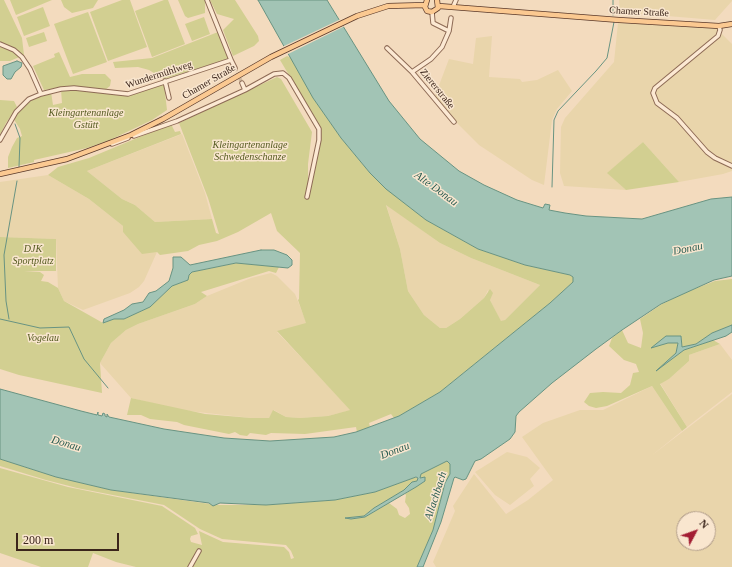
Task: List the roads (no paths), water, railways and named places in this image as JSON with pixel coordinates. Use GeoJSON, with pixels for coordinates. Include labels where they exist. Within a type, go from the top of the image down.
{"type":"FeatureCollection","features":[{"type":"Feature","properties":{"kind":"main road"},"geometry":{"type":"LineString","coordinates":[[432,12],[437,10],[440,6],[437,0]]}},
{"type":"Feature","properties":{"kind":"main road","name":"Chamer Straße"},"geometry":{"type":"LineString","coordinates":[[0,174],[67,159],[111,144],[163,119],[271,57],[357,16],[388,6],[426,2],[426,9],[432,12]]}},
{"type":"Feature","properties":{"kind":"main road","name":"Chamer Straße"},"geometry":{"type":"LineString","coordinates":[[440,6],[718,26],[732,24]]}},
{"type":"Feature","properties":{"kind":"street"},"geometry":{"type":"LineString","coordinates":[[207,0],[235,68]]}},
{"type":"Feature","properties":{"kind":"street"},"geometry":{"type":"LineString","coordinates":[[453,7],[456,0]]}},
{"type":"Feature","properties":{"kind":"street"},"geometry":{"type":"LineString","coordinates":[[432,12],[433,23],[449,31]]}},
{"type":"Feature","properties":{"kind":"street","name":"Ziererstraße"},"geometry":{"type":"LineString","coordinates":[[451,18],[449,31],[445,42],[438,52],[427,62],[412,72],[454,122]]}},
{"type":"Feature","properties":{"kind":"street"},"geometry":{"type":"LineString","coordinates":[[718,26],[720,30],[718,36],[655,88],[653,93],[657,103],[677,118],[707,152],[715,158],[732,166]]}},
{"type":"Feature","properties":{"kind":"street"},"geometry":{"type":"LineString","coordinates":[[0,44],[11,48],[22,57],[30,68],[40,94]]}},
{"type":"Feature","properties":{"kind":"street"},"geometry":{"type":"LineString","coordinates":[[387,48],[412,72]]}},
{"type":"Feature","properties":{"kind":"street","name":"Wundermühlweg"},"geometry":{"type":"LineString","coordinates":[[0,140],[16,112],[29,99],[40,94],[61,88],[74,88],[128,94],[232,60]]}},
{"type":"Feature","properties":{"kind":"street"},"geometry":{"type":"LineString","coordinates":[[111,144],[177,121],[245,90],[274,74],[283,73],[289,78],[315,122],[319,137],[307,197]]}},
{"type":"Feature","properties":{"kind":"street"},"geometry":{"type":"LineString","coordinates":[[165,81],[169,98]]}},
{"type":"Feature","properties":{"kind":"street"},"geometry":{"type":"LineString","coordinates":[[242,83],[245,90]]}},
{"type":"Feature","properties":{"kind":"street"},"geometry":{"type":"LineString","coordinates":[[190,567],[200,551]]}},
{"type":"Feature","properties":{"kind":"water"},"geometry":{"type":"Polygon","coordinates":[[[258,0],[327,0],[389,101],[420,139],[459,171],[484,185],[517,200],[543,208],[545,204],[550,205],[549,210],[565,213],[586,216],[642,219],[711,199],[732,197],[732,276],[714,280],[661,304],[596,349],[552,383],[519,412],[516,416],[515,432],[510,439],[481,459],[475,461],[466,479],[463,480],[454,478],[441,522],[423,567],[417,567],[433,530],[445,483],[450,474],[450,464],[447,461],[421,474],[420,478],[425,477],[425,481],[416,487],[365,517],[351,519],[345,518],[364,516],[374,508],[404,490],[412,482],[417,481],[418,478],[416,477],[375,492],[335,500],[266,505],[220,503],[213,506],[209,503],[111,490],[56,477],[0,459],[0,389],[97,415],[98,412],[98,415],[102,416],[103,413],[107,417],[107,414],[109,417],[164,429],[224,438],[270,441],[334,437],[356,432],[399,416],[440,392],[550,303],[573,282],[573,277],[570,275],[525,265],[478,249],[426,220],[386,189],[370,173],[341,138],[313,98],[258,0]]]}},
{"type":"Feature","properties":{"kind":"water"},"geometry":{"type":"Polygon","coordinates":[[[17,61],[22,63],[21,67],[15,72],[11,79],[7,79],[3,75],[3,66],[17,61]]]}},
{"type":"Feature","properties":{"kind":"water"},"geometry":{"type":"Polygon","coordinates":[[[261,250],[274,250],[287,255],[292,260],[292,265],[288,268],[236,263],[192,272],[189,275],[188,280],[172,286],[150,307],[124,319],[114,319],[103,323],[104,319],[124,310],[132,304],[143,302],[149,293],[156,291],[169,281],[173,268],[173,257],[181,257],[190,265],[261,250]]]}},
{"type":"Feature","properties":{"kind":"water"},"geometry":{"type":"Polygon","coordinates":[[[732,325],[732,332],[726,336],[684,350],[656,371],[676,353],[678,343],[668,343],[651,348],[666,336],[681,336],[682,347],[696,344],[712,333],[732,325]]]}},
{"type":"Feature","properties":{"kind":"waterway"},"geometry":{"type":"LineString","coordinates":[[613,0],[613,15]]}},
{"type":"Feature","properties":{"kind":"waterway"},"geometry":{"type":"LineString","coordinates":[[552,187],[554,120],[558,111],[607,58],[614,22]]}},
{"type":"Feature","properties":{"kind":"waterway"},"geometry":{"type":"LineString","coordinates":[[15,124],[20,138],[19,167]]}},
{"type":"Feature","properties":{"kind":"waterway"},"geometry":{"type":"LineString","coordinates":[[9,319],[6,301],[4,255],[17,181]]}},
{"type":"Feature","properties":{"kind":"waterway"},"geometry":{"type":"LineString","coordinates":[[0,319],[40,328],[69,327],[84,359],[108,388]]}},
{"type":"Feature","properties":{"kind":"tunnel"},"geometry":{"type":"LineString","coordinates":[[235,68],[242,83]]}},
{"type":"Feature","properties":{"kind":"park label","name":"Kleingartenanlage Gstütt"},"geometry":{"type":"Point","coordinates":[86,118]}},
{"type":"Feature","properties":{"kind":"park label","name":"Kleingartenanlage Schwedenschanze"},"geometry":{"type":"Point","coordinates":[250,150]}},
{"type":"Feature","properties":{"kind":"park label","name":"DJK Sportplatz"},"geometry":{"type":"Point","coordinates":[33,254]}},
{"type":"Feature","properties":{"kind":"park label","name":"Vogelau"},"geometry":{"type":"Point","coordinates":[43,338]}},
{"type":"Feature","properties":{"kind":"water label","name":"Alte Donau"},"geometry":{"type":"Point","coordinates":[436,189]}},
{"type":"Feature","properties":{"kind":"water label","name":"Donau"},"geometry":{"type":"Point","coordinates":[688,249]}},
{"type":"Feature","properties":{"kind":"water label","name":"Donau"},"geometry":{"type":"Point","coordinates":[66,444]}},
{"type":"Feature","properties":{"kind":"water label","name":"Donau"},"geometry":{"type":"Point","coordinates":[395,451]}},
{"type":"Feature","properties":{"kind":"water label","name":"Allachbach"},"geometry":{"type":"Point","coordinates":[436,496]}}]}
